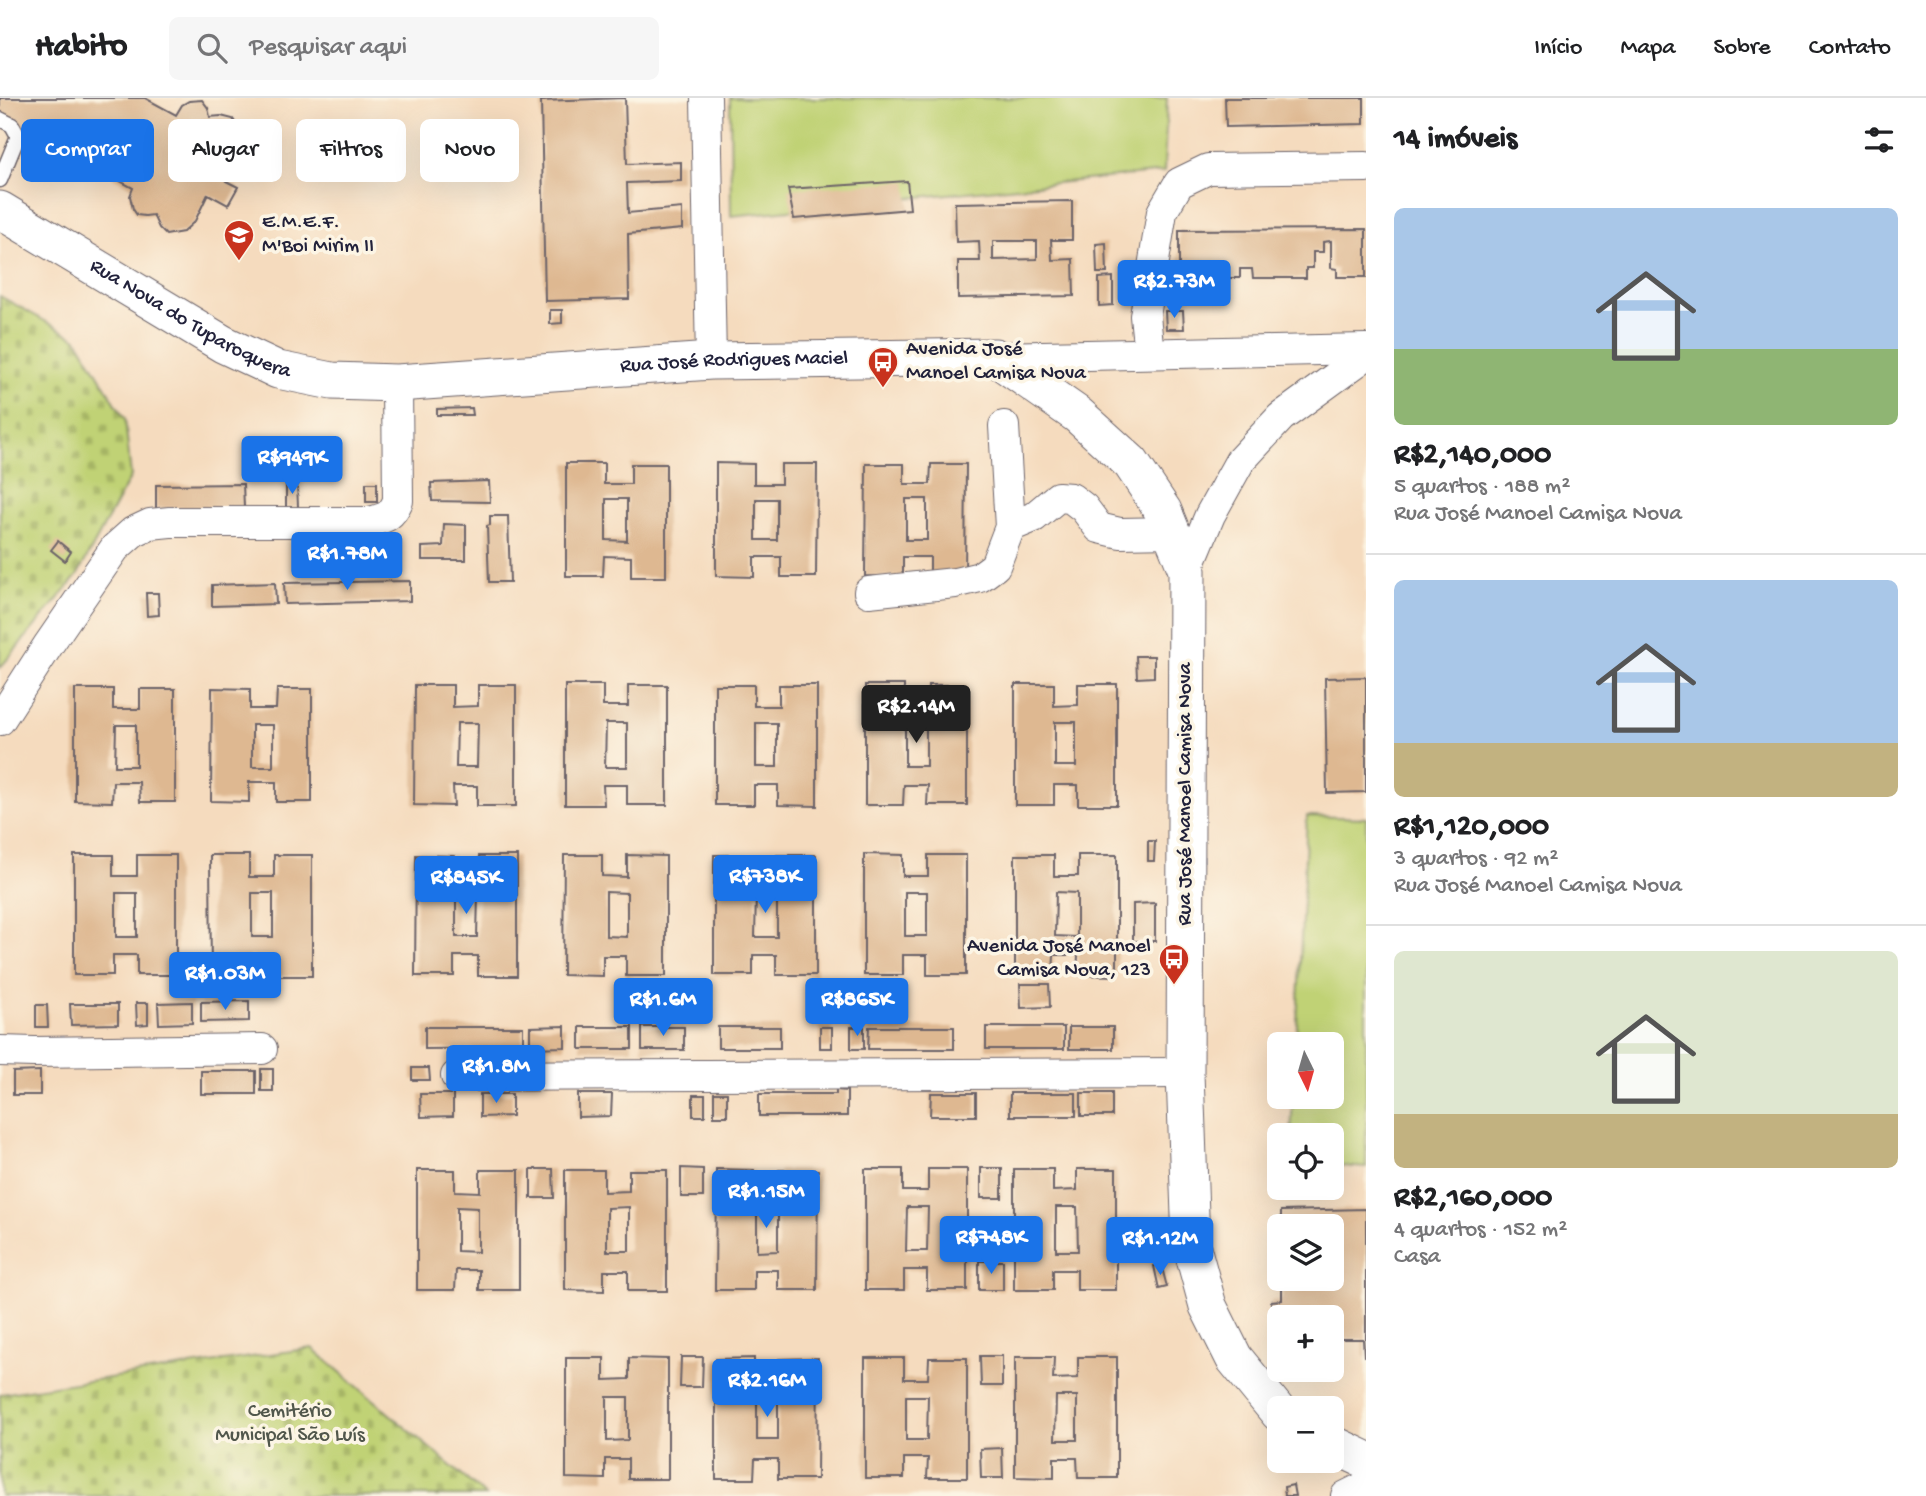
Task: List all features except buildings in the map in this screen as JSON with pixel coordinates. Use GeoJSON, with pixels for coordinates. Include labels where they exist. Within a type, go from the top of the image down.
{"type":"FeatureCollection","features":[{"type":"Feature","properties":{"kind":"street"},"geometry":{"type":"LineString","coordinates":[[705,98],[711,360]]}},
{"type":"Feature","properties":{"kind":"street"},"geometry":{"type":"LineString","coordinates":[[1149,353],[1144,316],[1162,212],[1179,183],[1208,169],[1366,167]]}},
{"type":"Feature","properties":{"kind":"street","name":"Rua Nova do Tuparoquera"},"geometry":{"type":"LineString","coordinates":[[0,210],[223,344],[278,370],[332,381],[397,383]]}},
{"type":"Feature","properties":{"kind":"street","name":"Rua José Rodrigues Maciel"},"geometry":{"type":"LineString","coordinates":[[397,383],[711,360],[1366,349]]}},
{"type":"Feature","properties":{"kind":"street","name":"Rua José Manoel Camisa Nova"},"geometry":{"type":"LineString","coordinates":[[1187,570],[1210,515],[1240,461],[1281,417],[1366,355]]}},
{"type":"Feature","properties":{"kind":"street","name":"Rua José Manoel Camisa Nova"},"geometry":{"type":"LineString","coordinates":[[995,357],[1078,415],[1130,463],[1163,511],[1187,570],[1185,1073],[1191,1244],[1208,1306],[1234,1358],[1267,1398]]}},
{"type":"Feature","properties":{"kind":"street"},"geometry":{"type":"LineString","coordinates":[[0,720],[115,548],[133,532],[150,524],[170,522],[369,522],[393,513],[398,501],[397,383]]}},
{"type":"Feature","properties":{"kind":"street"},"geometry":{"type":"LineString","coordinates":[[869,592],[955,583],[981,577],[995,566],[1010,527],[1004,426]]}},
{"type":"Feature","properties":{"kind":"street"},"geometry":{"type":"LineString","coordinates":[[1010,527],[1034,517],[1058,497],[1070,498],[1084,508],[1099,528],[1120,533],[1172,532]]}},
{"type":"Feature","properties":{"kind":"street"},"geometry":{"type":"LineString","coordinates":[[0,1051],[262,1049]]}},
{"type":"Feature","properties":{"kind":"street"},"geometry":{"type":"LineString","coordinates":[[456,1076],[1185,1073]]}},
{"type":"Feature","properties":{"kind":"street"},"geometry":{"type":"LineString","coordinates":[[1344,1450],[1366,1460]]}},
{"type":"Feature","properties":{"kind":"street"},"geometry":{"type":"LineString","coordinates":[[1346,1496],[1366,1486]]}},
{"type":"Feature","properties":{"kind":"lane"},"geometry":{"type":"LineString","coordinates":[[0,119],[12,125],[18,135],[0,180]]}},
{"type":"Feature","properties":{"kind":"green space"},"geometry":{"type":"Polygon","coordinates":[[[730,98],[1167,98],[1164,172],[731,216],[730,98]]]}},
{"type":"Feature","properties":{"kind":"green space"},"geometry":{"type":"Polygon","coordinates":[[[0,296],[77,339],[125,419],[131,476],[77,576],[0,668],[0,296]]]}},
{"type":"Feature","properties":{"kind":"green space"},"geometry":{"type":"Polygon","coordinates":[[[1307,816],[1366,818],[1366,1168],[1344,1166],[1344,1123],[1292,1123],[1292,1110],[1344,1110],[1344,1032],[1297,1032],[1307,816]]]}},
{"type":"Feature","properties":{"kind":"green space","name":"Cemitério Municipal São Luís"},"geometry":{"type":"Polygon","coordinates":[[[312,1348],[486,1496],[0,1496],[0,1394],[312,1348]]]}},
{"type":"Feature","properties":{"kind":"place","name":"E.M.E.F. M'Boi Mirim II"},"geometry":{"type":"Point","coordinates":[239,262]}},
{"type":"Feature","properties":{"kind":"place","name":"Avenida José Manoel Camisa Nova"},"geometry":{"type":"Point","coordinates":[883,389]}},
{"type":"Feature","properties":{"kind":"place","name":"Avenida José Manoel Camisa Nova, 123"},"geometry":{"type":"Point","coordinates":[1174,986]}}]}
